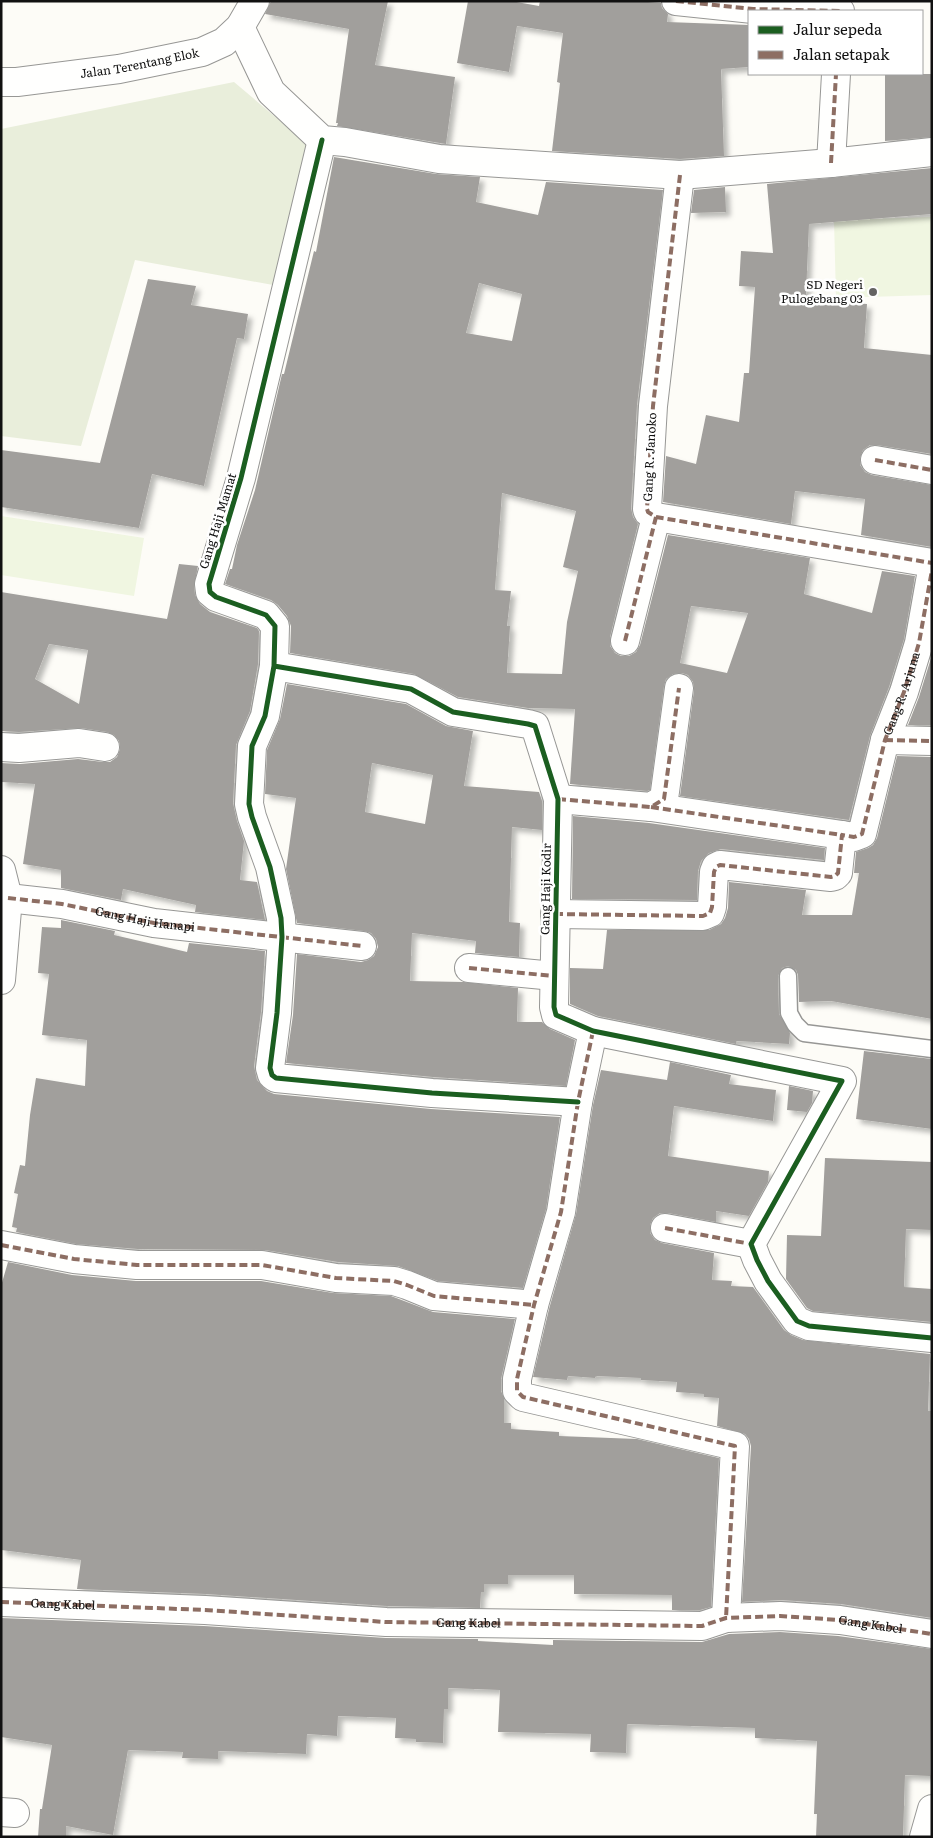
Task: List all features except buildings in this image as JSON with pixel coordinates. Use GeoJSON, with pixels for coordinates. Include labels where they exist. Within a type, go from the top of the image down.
{"type":"FeatureCollection","features":[{"type":"Feature","properties":{"kind":"street","name":"Jalan Terentang Elok"},"geometry":{"type":"LineString","coordinates":[[1,82],[17,82],[118,69],[202,52],[224,42],[240,27],[255,1]]}},
{"type":"Feature","properties":{"kind":"street"},"geometry":{"type":"LineString","coordinates":[[676,1],[754,9],[797,10]]}},
{"type":"Feature","properties":{"kind":"street"},"geometry":{"type":"LineString","coordinates":[[240,27],[271,92],[322,140],[345,142],[439,159],[680,175],[831,163],[932,152]]}},
{"type":"Feature","properties":{"kind":"street"},"geometry":{"type":"LineString","coordinates":[[831,163],[836,75]]}},
{"type":"Feature","properties":{"kind":"street","name":"Gang Haji Mamat"},"geometry":{"type":"LineString","coordinates":[[322,140],[314,166],[241,478],[209,584],[210,592],[216,597],[266,615],[275,626],[274,666],[264,716],[252,746],[249,804],[270,867],[277,896],[282,937],[277,1013],[270,1068],[272,1075],[276,1078],[432,1093],[578,1102]]}},
{"type":"Feature","properties":{"kind":"street","name":"Gang R. Janoko"},"geometry":{"type":"LineString","coordinates":[[680,175],[653,406],[647,509],[656,517],[932,563]]}},
{"type":"Feature","properties":{"kind":"street"},"geometry":{"type":"LineString","coordinates":[[875,460],[932,470]]}},
{"type":"Feature","properties":{"kind":"street"},"geometry":{"type":"LineString","coordinates":[[625,642],[656,517]]}},
{"type":"Feature","properties":{"kind":"street","name":"Gang R. Arjuna"},"geometry":{"type":"LineString","coordinates":[[932,570],[919,643],[904,692],[885,740],[932,741]]}},
{"type":"Feature","properties":{"kind":"street","name":"Gang Haji Kodir"},"geometry":{"type":"LineString","coordinates":[[274,666],[411,689],[453,712],[535,726],[558,799],[554,1007],[556,1015],[593,1031]]}},
{"type":"Feature","properties":{"kind":"street"},"geometry":{"type":"LineString","coordinates":[[651,807],[664,799],[679,688]]}},
{"type":"Feature","properties":{"kind":"street"},"geometry":{"type":"LineString","coordinates":[[558,799],[651,807],[854,837],[862,834],[885,740]]}},
{"type":"Feature","properties":{"kind":"street"},"geometry":{"type":"LineString","coordinates":[[1,747],[19,748],[79,744],[105,747]]}},
{"type":"Feature","properties":{"kind":"street"},"geometry":{"type":"LineString","coordinates":[[555,914],[704,916],[710,913],[712,907],[716,867],[720,865],[836,876],[842,835]]}},
{"type":"Feature","properties":{"kind":"street"},"geometry":{"type":"LineString","coordinates":[[1,870],[8,898],[1,980]]}},
{"type":"Feature","properties":{"kind":"street","name":"Gang Haji Hanapi"},"geometry":{"type":"LineString","coordinates":[[8,898],[62,904],[154,923],[362,946]]}},
{"type":"Feature","properties":{"kind":"street"},"geometry":{"type":"LineString","coordinates":[[469,968],[554,976]]}},
{"type":"Feature","properties":{"kind":"street"},"geometry":{"type":"LineString","coordinates":[[726,1618],[735,1446],[523,1397],[517,1391],[517,1379],[534,1306],[561,1212],[578,1102],[593,1031],[842,1081],[751,1244],[768,1281],[797,1321],[809,1326],[932,1338]]}},
{"type":"Feature","properties":{"kind":"street"},"geometry":{"type":"LineString","coordinates":[[665,1228],[751,1244]]}},
{"type":"Feature","properties":{"kind":"street"},"geometry":{"type":"LineString","coordinates":[[1,1245],[74,1258],[137,1265],[262,1265],[336,1278],[394,1281],[407,1284],[434,1296],[534,1306]]}},
{"type":"Feature","properties":{"kind":"street","name":"Gang Kabel"},"geometry":{"type":"LineString","coordinates":[[1,1602],[205,1610],[386,1622],[702,1626],[726,1618],[780,1616],[840,1620],[932,1634]]}},
{"type":"Feature","properties":{"kind":"street"},"geometry":{"type":"LineString","coordinates":[[924,1837],[932,1809]]}},
{"type":"Feature","properties":{"kind":"lane"},"geometry":{"type":"LineString","coordinates":[[788,976],[789,1013],[795,1024],[804,1033],[932,1049]]}},
{"type":"Feature","properties":{"kind":"green space"},"geometry":{"type":"Polygon","coordinates":[[[234,82],[311,147],[295,289],[135,260],[81,446],[1,436],[1,129],[234,82]]]}},
{"type":"Feature","properties":{"kind":"green space"},"geometry":{"type":"Polygon","coordinates":[[[932,217],[932,295],[836,298],[834,220],[932,217]]]}},
{"type":"Feature","properties":{"kind":"green space"},"geometry":{"type":"Polygon","coordinates":[[[1,516],[144,538],[134,596],[1,575],[1,516]]]}},
{"type":"Feature","properties":{"kind":"marked path"},"geometry":{"type":"LineString","coordinates":[[676,1],[753,9],[796,10]]}},
{"type":"Feature","properties":{"kind":"marked path"},"geometry":{"type":"LineString","coordinates":[[831,163],[836,75]]}},
{"type":"Feature","properties":{"kind":"marked path"},"geometry":{"type":"LineString","coordinates":[[680,175],[653,406],[648,512],[656,517],[932,563]]}},
{"type":"Feature","properties":{"kind":"marked path"},"geometry":{"type":"LineString","coordinates":[[875,460],[932,470]]}},
{"type":"Feature","properties":{"kind":"marked path"},"geometry":{"type":"LineString","coordinates":[[625,641],[656,517]]}},
{"type":"Feature","properties":{"kind":"marked path"},"geometry":{"type":"LineString","coordinates":[[555,914],[703,916],[710,913],[714,872],[716,867],[720,865],[835,876],[838,873],[842,835],[854,837],[862,834],[885,740],[904,692],[919,643],[932,570]]}},
{"type":"Feature","properties":{"kind":"marked path"},"geometry":{"type":"LineString","coordinates":[[558,799],[651,807],[664,799],[679,688]]}},
{"type":"Feature","properties":{"kind":"marked path"},"geometry":{"type":"LineString","coordinates":[[885,740],[932,741]]}},
{"type":"Feature","properties":{"kind":"marked path"},"geometry":{"type":"LineString","coordinates":[[651,807],[842,835]]}},
{"type":"Feature","properties":{"kind":"marked path"},"geometry":{"type":"LineString","coordinates":[[8,898],[62,904],[154,923],[362,946]]}},
{"type":"Feature","properties":{"kind":"marked path"},"geometry":{"type":"LineString","coordinates":[[469,968],[554,976]]}},
{"type":"Feature","properties":{"kind":"marked path"},"geometry":{"type":"LineString","coordinates":[[593,1031],[578,1102],[561,1212],[534,1305],[517,1379],[517,1391],[523,1397],[735,1446],[726,1618]]}},
{"type":"Feature","properties":{"kind":"marked path"},"geometry":{"type":"LineString","coordinates":[[665,1228],[751,1244]]}},
{"type":"Feature","properties":{"kind":"marked path"},"geometry":{"type":"LineString","coordinates":[[1,1245],[74,1259],[137,1265],[262,1265],[336,1278],[394,1281],[434,1296],[534,1305]]}},
{"type":"Feature","properties":{"kind":"marked path"},"geometry":{"type":"LineString","coordinates":[[1,1602],[205,1610],[386,1622],[702,1626],[726,1618],[780,1616],[840,1620],[932,1634]]}},
{"type":"Feature","properties":{"kind":"cycle path"},"geometry":{"type":"LineString","coordinates":[[322,140],[241,478],[209,584],[210,592],[216,597],[266,615],[275,626],[274,666],[265,716],[252,746],[249,804],[270,867],[281,918],[282,937],[277,1013],[270,1068],[272,1075],[276,1078],[432,1093],[578,1102]]}},
{"type":"Feature","properties":{"kind":"cycle path"},"geometry":{"type":"LineString","coordinates":[[274,666],[411,689],[453,712],[535,726],[558,799],[554,1007],[556,1015],[593,1031],[842,1081],[751,1244],[768,1281],[797,1321],[809,1326],[932,1338]]}},
{"type":"Feature","properties":{"kind":"place","name":"SD Negeri Pulogebang 03"},"geometry":{"type":"Point","coordinates":[873,292]}}]}
